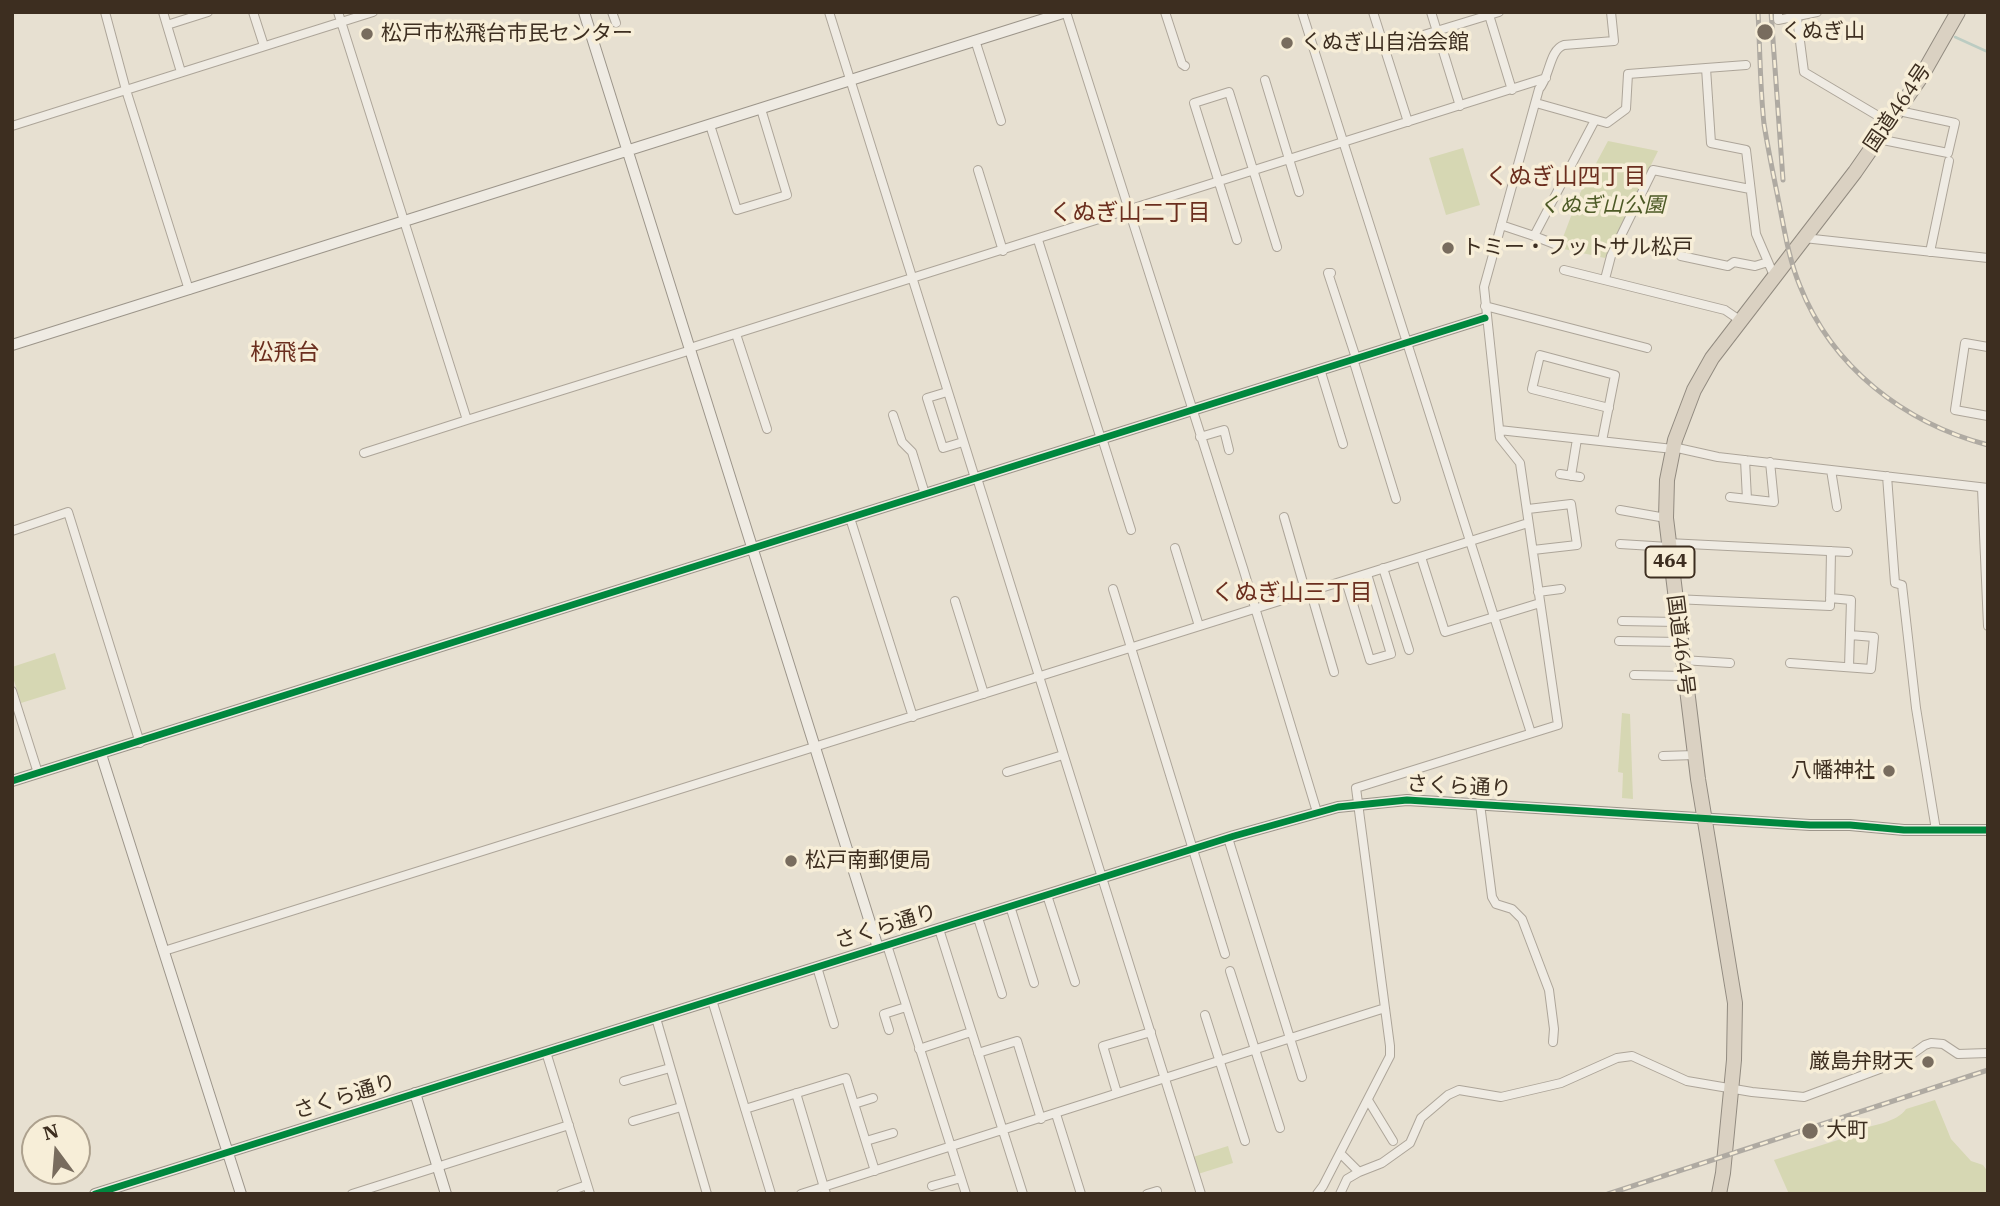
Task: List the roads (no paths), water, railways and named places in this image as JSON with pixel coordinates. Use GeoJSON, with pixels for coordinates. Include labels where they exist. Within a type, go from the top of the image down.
{"type":"FeatureCollection","features":[{"type":"Feature","properties":{"kind":"highway","name":"国道464号"},"geometry":{"type":"LineString","coordinates":[[1718,1194],[1736,1040],[1734,988],[1704,818],[1674,599],[1666,518],[1667,480],[1673,448],[1682,416],[1702,375],[1741,321],[1772,268],[1804,238],[1894,117],[1921,77],[1958,12]]}},
{"type":"Feature","properties":{"kind":"street"},"geometry":{"type":"LineString","coordinates":[[105,12],[126,90],[189,290]]}},
{"type":"Feature","properties":{"kind":"street"},"geometry":{"type":"LineString","coordinates":[[163,12],[181,72]]}},
{"type":"Feature","properties":{"kind":"street"},"geometry":{"type":"LineString","coordinates":[[167,25],[208,12]]}},
{"type":"Feature","properties":{"kind":"street"},"geometry":{"type":"LineString","coordinates":[[253,12],[264,46]]}},
{"type":"Feature","properties":{"kind":"street"},"geometry":{"type":"LineString","coordinates":[[338,12],[467,420]]}},
{"type":"Feature","properties":{"kind":"street"},"geometry":{"type":"LineString","coordinates":[[12,126],[373,12]]}},
{"type":"Feature","properties":{"kind":"street"},"geometry":{"type":"LineString","coordinates":[[584,12],[816,748],[906,1007],[966,1194]]}},
{"type":"Feature","properties":{"kind":"street"},"geometry":{"type":"LineString","coordinates":[[612,12],[615,23]]}},
{"type":"Feature","properties":{"kind":"street"},"geometry":{"type":"LineString","coordinates":[[829,12],[1201,1194]]}},
{"type":"Feature","properties":{"kind":"street"},"geometry":{"type":"LineString","coordinates":[[12,345],[1066,12],[1317,811]]}},
{"type":"Feature","properties":{"kind":"street"},"geometry":{"type":"LineString","coordinates":[[1165,12],[1182,64],[1185,66]]}},
{"type":"Feature","properties":{"kind":"street"},"geometry":{"type":"LineString","coordinates":[[1302,12],[1531,733]]}},
{"type":"Feature","properties":{"kind":"street"},"geometry":{"type":"LineString","coordinates":[[1373,12],[1408,122]]}},
{"type":"Feature","properties":{"kind":"street"},"geometry":{"type":"LineString","coordinates":[[1431,12],[1460,106]]}},
{"type":"Feature","properties":{"kind":"street"},"geometry":{"type":"LineString","coordinates":[[1317,1194],[1341,1154],[1390,1056],[1356,788],[1558,725],[1520,463],[1500,438],[1483,286],[1539,89],[1546,78],[1555,51],[1560,46],[1614,40],[1611,12]]}},
{"type":"Feature","properties":{"kind":"street"},"geometry":{"type":"LineString","coordinates":[[1778,12],[1779,20],[1817,12]]}},
{"type":"Feature","properties":{"kind":"street"},"geometry":{"type":"LineString","coordinates":[[1384,47],[1494,14],[1512,90]]}},
{"type":"Feature","properties":{"kind":"street"},"geometry":{"type":"LineString","coordinates":[[1797,18],[1804,72],[1894,117],[1955,123],[1948,153],[1878,139]]}},
{"type":"Feature","properties":{"kind":"street"},"geometry":{"type":"LineString","coordinates":[[975,40],[1002,121]]}},
{"type":"Feature","properties":{"kind":"street"},"geometry":{"type":"LineString","coordinates":[[1536,103],[1607,123],[1626,109],[1628,74],[1746,65]]}},
{"type":"Feature","properties":{"kind":"street"},"geometry":{"type":"LineString","coordinates":[[1706,68],[1711,143],[1746,150],[1756,234],[1772,268]]}},
{"type":"Feature","properties":{"kind":"street"},"geometry":{"type":"LineString","coordinates":[[364,453],[1546,78]]}},
{"type":"Feature","properties":{"kind":"street"},"geometry":{"type":"LineString","coordinates":[[1265,80],[1299,192]]}},
{"type":"Feature","properties":{"kind":"street"},"geometry":{"type":"LineString","coordinates":[[1237,240],[1194,103],[1229,92],[1277,247]]}},
{"type":"Feature","properties":{"kind":"street"},"geometry":{"type":"LineString","coordinates":[[710,125],[737,210],[762,203],[787,195],[761,109]]}},
{"type":"Feature","properties":{"kind":"street"},"geometry":{"type":"LineString","coordinates":[[1534,236],[1595,120]]}},
{"type":"Feature","properties":{"kind":"street"},"geometry":{"type":"LineString","coordinates":[[1930,252],[1949,161]]}},
{"type":"Feature","properties":{"kind":"street"},"geometry":{"type":"LineString","coordinates":[[978,170],[1003,251]]}},
{"type":"Feature","properties":{"kind":"street"},"geometry":{"type":"LineString","coordinates":[[1605,279],[1611,256],[1653,170],[1751,189]]}},
{"type":"Feature","properties":{"kind":"street"},"geometry":{"type":"LineString","coordinates":[[1501,225],[1558,245]]}},
{"type":"Feature","properties":{"kind":"street"},"geometry":{"type":"LineString","coordinates":[[1804,238],[1988,258]]}},
{"type":"Feature","properties":{"kind":"street"},"geometry":{"type":"LineString","coordinates":[[1038,240],[1130,530]]}},
{"type":"Feature","properties":{"kind":"street"},"geometry":{"type":"LineString","coordinates":[[1681,256],[1728,266],[1734,262],[1772,268]]}},
{"type":"Feature","properties":{"kind":"street"},"geometry":{"type":"LineString","coordinates":[[1564,270],[1725,310],[1741,321]]}},
{"type":"Feature","properties":{"kind":"street"},"geometry":{"type":"LineString","coordinates":[[1331,272],[1328,273],[1396,499]]}},
{"type":"Feature","properties":{"kind":"street"},"geometry":{"type":"LineString","coordinates":[[1485,306],[1647,348]]}},
{"type":"Feature","properties":{"kind":"street"},"geometry":{"type":"LineString","coordinates":[[12,781],[140,743],[1485,318]]}},
{"type":"Feature","properties":{"kind":"street"},"geometry":{"type":"LineString","coordinates":[[736,334],[767,429]]}},
{"type":"Feature","properties":{"kind":"street"},"geometry":{"type":"LineString","coordinates":[[1988,347],[1965,343],[1955,410],[1988,416]]}},
{"type":"Feature","properties":{"kind":"street"},"geometry":{"type":"LineString","coordinates":[[1602,441],[1609,408],[1615,375],[1540,355],[1532,388],[1609,408]]}},
{"type":"Feature","properties":{"kind":"street"},"geometry":{"type":"LineString","coordinates":[[1320,369],[1343,444]]}},
{"type":"Feature","properties":{"kind":"street"},"geometry":{"type":"LineString","coordinates":[[947,392],[927,398],[943,448],[963,442]]}},
{"type":"Feature","properties":{"kind":"street"},"geometry":{"type":"LineString","coordinates":[[893,415],[902,442],[912,452],[925,494]]}},
{"type":"Feature","properties":{"kind":"street"},"geometry":{"type":"LineString","coordinates":[[1200,437],[1224,430],[1229,450]]}},
{"type":"Feature","properties":{"kind":"street"},"geometry":{"type":"LineString","coordinates":[[1499,430],[1673,448],[1745,460],[1985,488],[1988,625]]}},
{"type":"Feature","properties":{"kind":"street"},"geometry":{"type":"LineString","coordinates":[[1560,474],[1575,476],[1577,439]]}},
{"type":"Feature","properties":{"kind":"street"},"geometry":{"type":"LineString","coordinates":[[1745,460],[1747,499]]}},
{"type":"Feature","properties":{"kind":"street"},"geometry":{"type":"LineString","coordinates":[[1730,497],[1774,502],[1770,462]]}},
{"type":"Feature","properties":{"kind":"street"},"geometry":{"type":"LineString","coordinates":[[1831,470],[1832,498],[1837,507]]}},
{"type":"Feature","properties":{"kind":"street"},"geometry":{"type":"LineString","coordinates":[[1887,476],[1895,583],[1902,585],[1916,708],[1936,830]]}},
{"type":"Feature","properties":{"kind":"street"},"geometry":{"type":"LineString","coordinates":[[1528,509],[1572,504],[1577,545],[1533,550]]}},
{"type":"Feature","properties":{"kind":"street"},"geometry":{"type":"LineString","coordinates":[[1620,510],[1666,518]]}},
{"type":"Feature","properties":{"kind":"street"},"geometry":{"type":"LineString","coordinates":[[12,531],[68,512],[140,743]]}},
{"type":"Feature","properties":{"kind":"street"},"geometry":{"type":"LineString","coordinates":[[1284,517],[1334,672]]}},
{"type":"Feature","properties":{"kind":"street"},"geometry":{"type":"LineString","coordinates":[[850,518],[913,717]]}},
{"type":"Feature","properties":{"kind":"street"},"geometry":{"type":"LineString","coordinates":[[164,951],[1528,523]]}},
{"type":"Feature","properties":{"kind":"street"},"geometry":{"type":"LineString","coordinates":[[1620,544],[1848,552]]}},
{"type":"Feature","properties":{"kind":"street"},"geometry":{"type":"LineString","coordinates":[[1175,548],[1199,626]]}},
{"type":"Feature","properties":{"kind":"street"},"geometry":{"type":"LineString","coordinates":[[1674,599],[1830,606],[1831,551]]}},
{"type":"Feature","properties":{"kind":"street"},"geometry":{"type":"LineString","coordinates":[[1421,557],[1445,632],[1540,603]]}},
{"type":"Feature","properties":{"kind":"street"},"geometry":{"type":"LineString","coordinates":[[1383,568],[1409,650]]}},
{"type":"Feature","properties":{"kind":"street"},"geometry":{"type":"LineString","coordinates":[[1346,581],[1370,660],[1391,654],[1367,574]]}},
{"type":"Feature","properties":{"kind":"street"},"geometry":{"type":"LineString","coordinates":[[1113,589],[1225,954]]}},
{"type":"Feature","properties":{"kind":"street"},"geometry":{"type":"LineString","coordinates":[[1538,592],[1561,590]]}},
{"type":"Feature","properties":{"kind":"street"},"geometry":{"type":"LineString","coordinates":[[1830,598],[1851,600],[1849,667]]}},
{"type":"Feature","properties":{"kind":"street"},"geometry":{"type":"LineString","coordinates":[[955,601],[984,694]]}},
{"type":"Feature","properties":{"kind":"street"},"geometry":{"type":"LineString","coordinates":[[1622,621],[1677,622]]}},
{"type":"Feature","properties":{"kind":"street"},"geometry":{"type":"LineString","coordinates":[[1790,663],[1871,669],[1874,637],[1850,635]]}},
{"type":"Feature","properties":{"kind":"street"},"geometry":{"type":"LineString","coordinates":[[1619,641],[1680,642]]}},
{"type":"Feature","properties":{"kind":"street"},"geometry":{"type":"LineString","coordinates":[[1682,660],[1730,663]]}},
{"type":"Feature","properties":{"kind":"street"},"geometry":{"type":"LineString","coordinates":[[1642,685],[1638,675],[1684,676]]}},
{"type":"Feature","properties":{"kind":"street"},"geometry":{"type":"LineString","coordinates":[[12,691],[38,773]]}},
{"type":"Feature","properties":{"kind":"street"},"geometry":{"type":"LineString","coordinates":[[101,754],[241,1194]]}},
{"type":"Feature","properties":{"kind":"street"},"geometry":{"type":"LineString","coordinates":[[1007,772],[1063,755]]}},
{"type":"Feature","properties":{"kind":"street"},"geometry":{"type":"LineString","coordinates":[[1663,756],[1695,755]]}},
{"type":"Feature","properties":{"kind":"street","name":"さくら通り"},"geometry":{"type":"LineString","coordinates":[[95,1194],[1317,811],[1407,800],[1936,830],[1988,830]]}},
{"type":"Feature","properties":{"kind":"street"},"geometry":{"type":"LineString","coordinates":[[1480,804],[1492,897],[1496,904],[1512,909],[1522,919],[1549,990],[1553,1042]]}},
{"type":"Feature","properties":{"kind":"street"},"geometry":{"type":"LineString","coordinates":[[1228,838],[1302,1077]]}},
{"type":"Feature","properties":{"kind":"street"},"geometry":{"type":"LineString","coordinates":[[1047,895],[1075,982]]}},
{"type":"Feature","properties":{"kind":"street"},"geometry":{"type":"LineString","coordinates":[[1010,906],[1034,983]]}},
{"type":"Feature","properties":{"kind":"street"},"geometry":{"type":"LineString","coordinates":[[978,918],[1002,994]]}},
{"type":"Feature","properties":{"kind":"street"},"geometry":{"type":"LineString","coordinates":[[939,929],[1023,1194]]}},
{"type":"Feature","properties":{"kind":"street"},"geometry":{"type":"LineString","coordinates":[[817,967],[834,1024]]}},
{"type":"Feature","properties":{"kind":"street"},"geometry":{"type":"LineString","coordinates":[[1230,971],[1280,1128]]}},
{"type":"Feature","properties":{"kind":"street"},"geometry":{"type":"LineString","coordinates":[[712,1000],[771,1194]]}},
{"type":"Feature","properties":{"kind":"street"},"geometry":{"type":"LineString","coordinates":[[889,1030],[884,1014],[906,1007]]}},
{"type":"Feature","properties":{"kind":"street"},"geometry":{"type":"LineString","coordinates":[[801,1194],[825,1190],[875,1171],[1385,1008]]}},
{"type":"Feature","properties":{"kind":"street"},"geometry":{"type":"LineString","coordinates":[[1205,1015],[1245,1141]]}},
{"type":"Feature","properties":{"kind":"street"},"geometry":{"type":"LineString","coordinates":[[656,1018],[707,1194]]}},
{"type":"Feature","properties":{"kind":"street"},"geometry":{"type":"LineString","coordinates":[[919,1049],[971,1032]]}},
{"type":"Feature","properties":{"kind":"street"},"geometry":{"type":"LineString","coordinates":[[1117,1093],[1103,1046],[1151,1032]]}},
{"type":"Feature","properties":{"kind":"street"},"geometry":{"type":"LineString","coordinates":[[978,1053],[1017,1041],[1041,1119]]}},
{"type":"Feature","properties":{"kind":"street"},"geometry":{"type":"LineString","coordinates":[[1340,1194],[1347,1179],[1382,1163],[1410,1143],[1421,1118],[1448,1095],[1459,1090],[1502,1097],[1561,1083],[1625,1056],[1632,1056],[1687,1081],[1804,1097],[1904,1060],[1931,1043],[1943,1044],[1958,1054],[1988,1053]]}},
{"type":"Feature","properties":{"kind":"street"},"geometry":{"type":"LineString","coordinates":[[546,1052],[588,1190],[561,1194]]}},
{"type":"Feature","properties":{"kind":"street"},"geometry":{"type":"LineString","coordinates":[[624,1081],[670,1068]]}},
{"type":"Feature","properties":{"kind":"street"},"geometry":{"type":"LineString","coordinates":[[745,1109],[846,1078],[875,1171]]}},
{"type":"Feature","properties":{"kind":"street"},"geometry":{"type":"LineString","coordinates":[[415,1093],[446,1194]]}},
{"type":"Feature","properties":{"kind":"street"},"geometry":{"type":"LineString","coordinates":[[796,1093],[825,1190]]}},
{"type":"Feature","properties":{"kind":"street"},"geometry":{"type":"LineString","coordinates":[[854,1104],[873,1098]]}},
{"type":"Feature","properties":{"kind":"street"},"geometry":{"type":"LineString","coordinates":[[1368,1100],[1393,1141]]}},
{"type":"Feature","properties":{"kind":"street"},"geometry":{"type":"LineString","coordinates":[[633,1121],[681,1107]]}},
{"type":"Feature","properties":{"kind":"street"},"geometry":{"type":"LineString","coordinates":[[1056,1114],[1081,1194]]}},
{"type":"Feature","properties":{"kind":"street"},"geometry":{"type":"LineString","coordinates":[[352,1194],[569,1125]]}},
{"type":"Feature","properties":{"kind":"street"},"geometry":{"type":"LineString","coordinates":[[866,1141],[893,1133]]}},
{"type":"Feature","properties":{"kind":"street"},"geometry":{"type":"LineString","coordinates":[[1341,1154],[1359,1172]]}},
{"type":"Feature","properties":{"kind":"street"},"geometry":{"type":"LineString","coordinates":[[932,1186],[961,1178]]}},
{"type":"Feature","properties":{"kind":"street"},"geometry":{"type":"LineString","coordinates":[[1147,1194],[1157,1191]]}},
{"type":"Feature","properties":{"kind":"waterway"},"geometry":{"type":"LineString","coordinates":[[1955,37],[1988,52]]}},
{"type":"Feature","properties":{"kind":"railway"},"geometry":{"type":"LineString","coordinates":[[1758,12],[1767,143],[1789,253],[1800,286],[1814,315],[1831,342],[1874,388],[1928,422],[1988,445]]}},
{"type":"Feature","properties":{"kind":"railway"},"geometry":{"type":"LineString","coordinates":[[1771,12],[1783,180]]}},
{"type":"Feature","properties":{"kind":"railway"},"geometry":{"type":"LineString","coordinates":[[1608,1194],[1988,1070]]}},
{"type":"Feature","properties":{"kind":"place","name":"くぬぎ山"},"geometry":{"type":"Point","coordinates":[1765,32]}},
{"type":"Feature","properties":{"kind":"place","name":"松戸市松飛台市民センター"},"geometry":{"type":"Point","coordinates":[367,34]}},
{"type":"Feature","properties":{"kind":"place","name":"くぬぎ山自治会館"},"geometry":{"type":"Point","coordinates":[1287,43]}},
{"type":"Feature","properties":{"kind":"place","name":"トミー・フットサル松戸"},"geometry":{"type":"Point","coordinates":[1448,248]}},
{"type":"Feature","properties":{"kind":"place","name":"八幡神社"},"geometry":{"type":"Point","coordinates":[1889,771]}},
{"type":"Feature","properties":{"kind":"place","name":"松戸南郵便局"},"geometry":{"type":"Point","coordinates":[791,861]}},
{"type":"Feature","properties":{"kind":"place","name":"厳島弁財天"},"geometry":{"type":"Point","coordinates":[1928,1062]}},
{"type":"Feature","properties":{"kind":"place","name":"大町"},"geometry":{"type":"Point","coordinates":[1810,1131]}},
{"type":"Feature","properties":{"kind":"district","name":"くぬぎ山四丁目"},"geometry":{"type":"Point","coordinates":[1566,177]}},
{"type":"Feature","properties":{"kind":"district","name":"くぬぎ山二丁目"},"geometry":{"type":"Point","coordinates":[1130,213]}},
{"type":"Feature","properties":{"kind":"district","name":"松飛台"},"geometry":{"type":"Point","coordinates":[285,353]}},
{"type":"Feature","properties":{"kind":"district","name":"くぬぎ山三丁目"},"geometry":{"type":"Point","coordinates":[1292,593]}},
{"type":"Feature","properties":{"kind":"park label","name":"くぬぎ山公園"},"geometry":{"type":"Point","coordinates":[1602,206]}}]}
